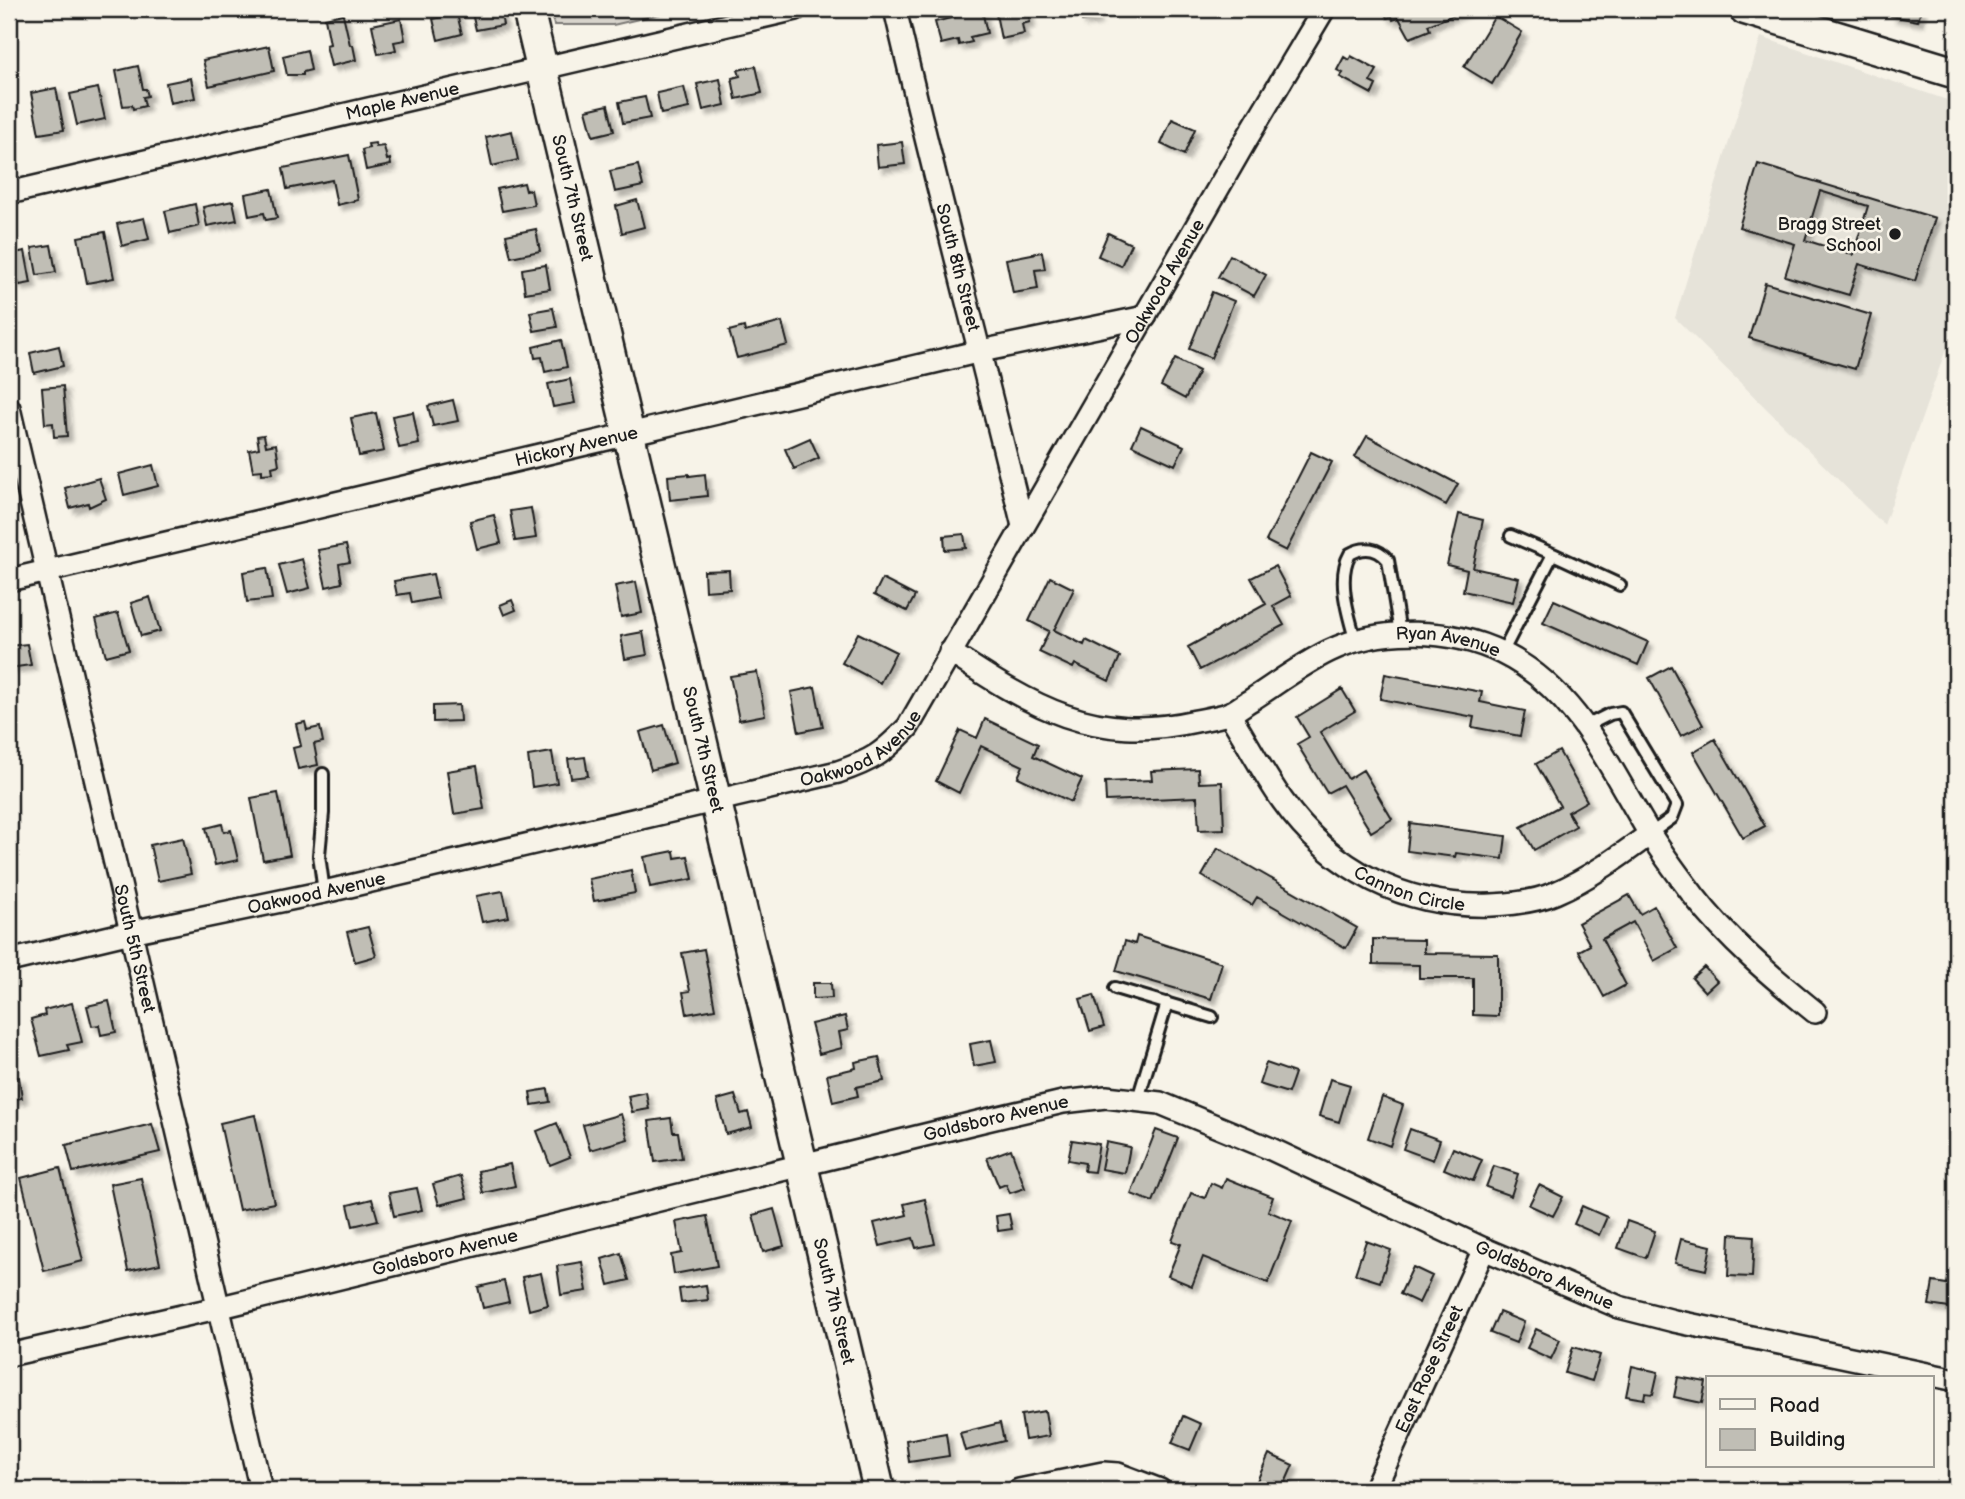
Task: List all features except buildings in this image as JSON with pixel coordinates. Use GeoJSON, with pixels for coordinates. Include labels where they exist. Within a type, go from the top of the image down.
{"type":"FeatureCollection","features":[{"type":"Feature","properties":{"kind":"street","name":"South 7th Street"},"geometry":{"type":"LineString","coordinates":[[528,9],[879,1490]]}},
{"type":"Feature","properties":{"kind":"street","name":"Maple Avenue"},"geometry":{"type":"LineString","coordinates":[[9,193],[796,9]]}},
{"type":"Feature","properties":{"kind":"street","name":"South 8th Street"},"geometry":{"type":"LineString","coordinates":[[895,9],[925,141],[981,351],[1023,526]]}},
{"type":"Feature","properties":{"kind":"street","name":"Oakwood Avenue"},"geometry":{"type":"LineString","coordinates":[[9,961],[131,932],[324,892],[838,772],[869,761],[886,749],[908,727],[1324,9]]}},
{"type":"Feature","properties":{"kind":"street"},"geometry":{"type":"LineString","coordinates":[[1745,9],[1789,15],[1956,74]]}},
{"type":"Feature","properties":{"kind":"street","name":"Hickory Avenue"},"geometry":{"type":"LineString","coordinates":[[9,580],[630,435],[725,410],[981,351],[1145,317]]}},
{"type":"Feature","properties":{"kind":"street","name":"South 5th Street"},"geometry":{"type":"LineString","coordinates":[[9,408],[261,1490]]}},
{"type":"Feature","properties":{"kind":"street","name":"Ryan Avenue"},"geometry":{"type":"LineString","coordinates":[[950,652],[1009,691],[1052,711],[1098,726],[1140,730],[1229,713],[1329,650],[1356,642],[1400,633],[1432,633],[1467,640],[1502,653],[1542,677],[1569,704],[1625,788],[1650,834],[1695,897],[1731,939],[1815,1012]]}},
{"type":"Feature","properties":{"kind":"street","name":"Cannon Circle"},"geometry":{"type":"LineString","coordinates":[[1229,713],[1283,802],[1314,836],[1348,867],[1387,888],[1425,900],[1469,905],[1509,904],[1553,895],[1601,869],[1650,834]]}},
{"type":"Feature","properties":{"kind":"street","name":"Goldsboro Avenue"},"geometry":{"type":"LineString","coordinates":[[9,1354],[218,1308],[1063,1102],[1106,1097],[1160,1103],[1237,1134],[1484,1249],[1619,1307],[1956,1380]]}},
{"type":"Feature","properties":{"kind":"street","name":"East Rose Street"},"geometry":{"type":"LineString","coordinates":[[1374,1490],[1484,1249]]}},
{"type":"Feature","properties":{"kind":"street"},"geometry":{"type":"LineString","coordinates":[[1018,1490],[1103,1473],[1118,1474],[1160,1490]]}},
{"type":"Feature","properties":{"kind":"lane"},"geometry":{"type":"LineString","coordinates":[[1511,537],[1620,585]]}},
{"type":"Feature","properties":{"kind":"lane"},"geometry":{"type":"LineString","coordinates":[[1356,642],[1350,621],[1343,571],[1350,554],[1364,548],[1375,550],[1388,560],[1400,633]]}},
{"type":"Feature","properties":{"kind":"lane"},"geometry":{"type":"LineString","coordinates":[[1502,653],[1553,554]]}},
{"type":"Feature","properties":{"kind":"lane"},"geometry":{"type":"LineString","coordinates":[[1584,726],[1621,712],[1638,738],[1676,805],[1672,818],[1650,834]]}},
{"type":"Feature","properties":{"kind":"lane"},"geometry":{"type":"LineString","coordinates":[[323,774],[319,855],[324,892]]}},
{"type":"Feature","properties":{"kind":"lane"},"geometry":{"type":"LineString","coordinates":[[1115,988],[1212,1017]]}},
{"type":"Feature","properties":{"kind":"lane"},"geometry":{"type":"LineString","coordinates":[[1138,1099],[1167,1003]]}},
{"type":"Feature","properties":{"kind":"shaded area"},"geometry":{"type":"Polygon","coordinates":[[[550,9],[682,9],[613,25],[554,25],[550,9]]]}},
{"type":"Feature","properties":{"kind":"shaded area"},"geometry":{"type":"Polygon","coordinates":[[[1761,37],[1956,103],[1956,321],[1884,525],[1675,318],[1761,37]]]}},
{"type":"Feature","properties":{"kind":"place","name":"Bragg Street School"},"geometry":{"type":"Point","coordinates":[1895,234]}}]}
